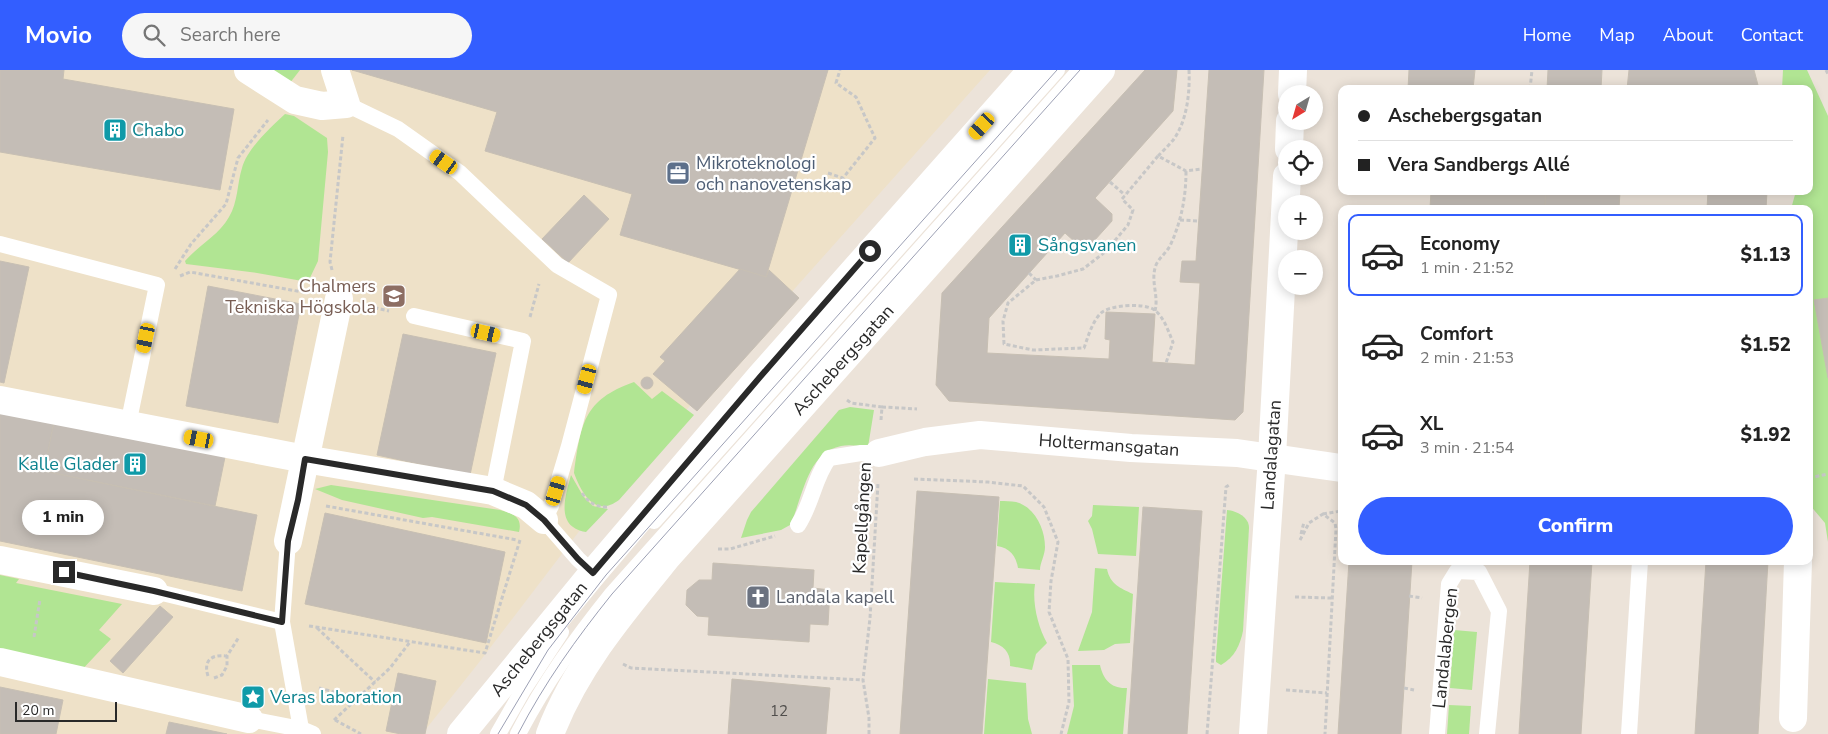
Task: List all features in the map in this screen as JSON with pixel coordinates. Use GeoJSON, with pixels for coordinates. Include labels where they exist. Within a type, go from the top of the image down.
{"type":"FeatureCollection","features":[{"type":"Feature","properties":{"kind":"street"},"geometry":{"type":"LineString","coordinates":[[248,70],[295,100],[322,106],[346,104],[335,70]]}},
{"type":"Feature","properties":{"kind":"street","name":"Aschebergsgatan"},"geometry":{"type":"LineString","coordinates":[[461,734],[593,573],[766,369],[1032,70]]}},
{"type":"Feature","properties":{"kind":"street","name":"Aschebergsgatan"},"geometry":{"type":"LineString","coordinates":[[550,734],[576,679],[596,647],[613,623],[656,571],[1100,70]]}},
{"type":"Feature","properties":{"kind":"street"},"geometry":{"type":"LineString","coordinates":[[1292,85],[1293,70]]}},
{"type":"Feature","properties":{"kind":"street","name":"Landalagatan"},"geometry":{"type":"LineString","coordinates":[[1252,734],[1272,457],[1287,185]]}},
{"type":"Feature","properties":{"kind":"street"},"geometry":{"type":"LineString","coordinates":[[288,541],[339,299]]}},
{"type":"Feature","properties":{"kind":"street"},"geometry":{"type":"LineString","coordinates":[[0,400],[305,459],[493,491],[535,512]]}},
{"type":"Feature","properties":{"kind":"street","name":"Holtermansgatan"},"geometry":{"type":"LineString","coordinates":[[879,454],[925,442],[980,435],[1131,448],[1237,453],[1338,468]]}},
{"type":"Feature","properties":{"kind":"street"},"geometry":{"type":"LineString","coordinates":[[0,560],[154,591]]}},
{"type":"Feature","properties":{"kind":"street"},"geometry":{"type":"LineString","coordinates":[[1793,718],[1798,565]]}},
{"type":"Feature","properties":{"kind":"street"},"geometry":{"type":"LineString","coordinates":[[0,662],[249,719]]}},
{"type":"Feature","properties":{"kind":"lane"},"geometry":{"type":"LineString","coordinates":[[498,734],[548,650],[606,575],[1057,70]]}},
{"type":"Feature","properties":{"kind":"lane"},"geometry":{"type":"LineString","coordinates":[[518,734],[559,663],[612,594],[1080,70]]}},
{"type":"Feature","properties":{"kind":"lane"},"geometry":{"type":"LineString","coordinates":[[346,104],[398,128],[460,173],[557,265],[609,295],[551,506],[535,512],[593,573]]}},
{"type":"Feature","properties":{"kind":"lane"},"geometry":{"type":"LineString","coordinates":[[0,244],[163,283],[128,425]]}},
{"type":"Feature","properties":{"kind":"lane"},"geometry":{"type":"LineString","coordinates":[[414,316],[522,341],[493,491]]}},
{"type":"Feature","properties":{"kind":"lane"},"geometry":{"type":"LineString","coordinates":[[798,525],[803,517],[820,470],[830,458],[861,453],[879,454]]}},
{"type":"Feature","properties":{"kind":"lane"},"geometry":{"type":"LineString","coordinates":[[249,719],[296,731],[292,680],[282,622],[288,541]]}},
{"type":"Feature","properties":{"kind":"lane"},"geometry":{"type":"LineString","coordinates":[[1630,734],[1640,565]]}},
{"type":"Feature","properties":{"kind":"lane","name":"Landalabergen"},"geometry":{"type":"LineString","coordinates":[[1437,734],[1449,584],[1458,571],[1479,572],[1499,612],[1487,734]]}},
{"type":"Feature","properties":{"kind":"lane"},"geometry":{"type":"LineString","coordinates":[[154,591],[282,622]]}},
{"type":"Feature","properties":{"kind":"path"},"geometry":{"type":"LineString","coordinates":[[828,173],[843,178],[875,138],[856,97],[836,83],[840,70]]}},
{"type":"Feature","properties":{"kind":"path"},"geometry":{"type":"LineString","coordinates":[[1166,363],[1173,342],[1161,316],[1152,309],[1134,306],[1111,307],[1100,314],[1092,327],[1084,348],[1033,350],[1004,344],[1003,321],[1008,303],[1036,280],[1083,269],[1105,252],[1128,226],[1133,210],[1122,199],[1174,138],[1185,116],[1190,85],[1189,70]]}},
{"type":"Feature","properties":{"kind":"path"},"geometry":{"type":"LineString","coordinates":[[1530,85],[1532,70]]}},
{"type":"Feature","properties":{"kind":"path"},"geometry":{"type":"LineString","coordinates":[[1826,70],[1828,74]]}},
{"type":"Feature","properties":{"kind":"path"},"geometry":{"type":"LineString","coordinates":[[163,283],[191,244],[226,204],[238,158],[288,95]]}},
{"type":"Feature","properties":{"kind":"path"},"geometry":{"type":"LineString","coordinates":[[330,262],[346,104]]}},
{"type":"Feature","properties":{"kind":"path"},"geometry":{"type":"LineString","coordinates":[[1158,156],[1186,171],[1202,169]]}},
{"type":"Feature","properties":{"kind":"path"},"geometry":{"type":"LineString","coordinates":[[1155,311],[1158,301],[1154,278],[1157,264],[1169,249],[1180,220],[1186,195],[1186,171]]}},
{"type":"Feature","properties":{"kind":"path"},"geometry":{"type":"LineString","coordinates":[[1110,182],[1125,195]]}},
{"type":"Feature","properties":{"kind":"path"},"geometry":{"type":"LineString","coordinates":[[1180,220],[1199,222]]}},
{"type":"Feature","properties":{"kind":"path"},"geometry":{"type":"LineString","coordinates":[[522,341],[540,282],[557,265]]}},
{"type":"Feature","properties":{"kind":"path"},"geometry":{"type":"LineString","coordinates":[[163,283],[190,272],[339,299],[414,316]]}},
{"type":"Feature","properties":{"kind":"path"},"geometry":{"type":"LineString","coordinates":[[1029,273],[1036,280]]}},
{"type":"Feature","properties":{"kind":"path"},"geometry":{"type":"LineString","coordinates":[[1032,356],[1033,350]]}},
{"type":"Feature","properties":{"kind":"path","name":"Kapellgången"},"geometry":{"type":"LineString","coordinates":[[845,398],[851,403],[882,407],[870,618],[862,680],[869,734]]}},
{"type":"Feature","properties":{"kind":"path"},"geometry":{"type":"LineString","coordinates":[[569,446],[572,474],[585,497],[598,507],[610,507]]}},
{"type":"Feature","properties":{"kind":"path"},"geometry":{"type":"LineString","coordinates":[[1207,734],[1226,487],[1272,457]]}},
{"type":"Feature","properties":{"kind":"path"},"geometry":{"type":"LineString","coordinates":[[1813,477],[1828,474]]}},
{"type":"Feature","properties":{"kind":"path"},"geometry":{"type":"LineString","coordinates":[[906,478],[988,482],[1023,486],[1044,507],[1058,542],[1050,582],[1049,612],[1068,659],[1069,702],[1061,734]]}},
{"type":"Feature","properties":{"kind":"path"},"geometry":{"type":"LineString","coordinates":[[298,500],[520,540]]}},
{"type":"Feature","properties":{"kind":"path"},"geometry":{"type":"LineString","coordinates":[[282,622],[485,653],[520,540],[535,512]]}},
{"type":"Feature","properties":{"kind":"path"},"geometry":{"type":"LineString","coordinates":[[1300,540],[1308,523],[1323,514],[1338,512]]}},
{"type":"Feature","properties":{"kind":"path"},"geometry":{"type":"LineString","coordinates":[[1323,514],[1335,524],[1336,529],[1325,734]]}},
{"type":"Feature","properties":{"kind":"path"},"geometry":{"type":"LineString","coordinates":[[713,549],[730,549],[789,532],[798,525]]}},
{"type":"Feature","properties":{"kind":"path"},"geometry":{"type":"LineString","coordinates":[[28,668],[46,568]]}},
{"type":"Feature","properties":{"kind":"path"},"geometry":{"type":"LineString","coordinates":[[1294,597],[1332,598]]}},
{"type":"Feature","properties":{"kind":"path"},"geometry":{"type":"LineString","coordinates":[[316,627],[375,682]]}},
{"type":"Feature","properties":{"kind":"path"},"geometry":{"type":"LineString","coordinates":[[329,724],[390,668],[410,642]]}},
{"type":"Feature","properties":{"kind":"path"},"geometry":{"type":"LineString","coordinates":[[212,656],[227,656],[227,666],[222,675],[208,678],[206,670],[212,656]]}},
{"type":"Feature","properties":{"kind":"path"},"geometry":{"type":"LineString","coordinates":[[620,662],[631,668],[862,680]]}},
{"type":"Feature","properties":{"kind":"path"},"geometry":{"type":"LineString","coordinates":[[292,680],[357,698],[392,702]]}},
{"type":"Feature","properties":{"kind":"path"},"geometry":{"type":"LineString","coordinates":[[1286,690],[1327,693]]}},
{"type":"Feature","properties":{"kind":"shaded area","name":"Chalmers Tekniska Högskola"},"geometry":{"type":"Polygon","coordinates":[[[0,70],[990,70],[587,521],[422,734],[0,734],[0,70]]]}},
{"type":"Feature","properties":{"kind":"green space"},"geometry":{"type":"Polygon","coordinates":[[[259,70],[300,70],[286,88],[259,70]]]}},
{"type":"Feature","properties":{"kind":"green space"},"geometry":{"type":"Polygon","coordinates":[[[1783,70],[1807,70],[1828,116],[1828,542],[1825,523],[1813,509],[1813,205],[1792,205],[1795,195],[1813,195],[1813,85],[1782,85],[1783,70]]]}},
{"type":"Feature","properties":{"kind":"green space"},"geometry":{"type":"Polygon","coordinates":[[[285,114],[294,116],[327,138],[328,152],[318,261],[308,282],[186,264],[185,261],[214,235],[229,217],[236,199],[240,174],[249,153],[285,114]]]}},
{"type":"Feature","properties":{"kind":"green space"},"geometry":{"type":"Polygon","coordinates":[[[634,382],[652,399],[662,391],[694,415],[619,500],[611,505],[596,505],[585,496],[574,473],[583,427],[594,406],[604,397],[634,382]]]}},
{"type":"Feature","properties":{"kind":"green space"},"geometry":{"type":"Polygon","coordinates":[[[850,407],[874,410],[868,447],[844,445],[829,450],[820,458],[807,478],[790,525],[781,530],[741,538],[751,512],[839,410],[850,407]]]}},
{"type":"Feature","properties":{"kind":"green space"},"geometry":{"type":"Polygon","coordinates":[[[571,475],[583,496],[593,506],[608,509],[586,532],[576,529],[566,518],[566,492],[571,475]]]}},
{"type":"Feature","properties":{"kind":"green space"},"geometry":{"type":"Polygon","coordinates":[[[331,485],[500,510],[516,516],[520,527],[519,532],[432,517],[423,518],[342,500],[315,489],[331,485]]]}},
{"type":"Feature","properties":{"kind":"green space"},"geometry":{"type":"Polygon","coordinates":[[[1000,501],[1023,505],[1038,520],[1045,540],[1040,570],[1018,568],[1012,553],[997,546],[1000,501]]]}},
{"type":"Feature","properties":{"kind":"green space"},"geometry":{"type":"Polygon","coordinates":[[[1093,505],[1139,507],[1136,556],[1098,554],[1092,529],[1088,521],[1092,516],[1093,505]]]}},
{"type":"Feature","properties":{"kind":"green space"},"geometry":{"type":"Polygon","coordinates":[[[1227,510],[1242,515],[1247,521],[1249,528],[1243,631],[1236,650],[1221,665],[1216,662],[1216,657],[1227,510]]]}},
{"type":"Feature","properties":{"kind":"green space"},"geometry":{"type":"Polygon","coordinates":[[[1095,568],[1107,569],[1113,582],[1133,594],[1130,643],[1115,644],[1104,650],[1078,651],[1092,612],[1095,568]]]}},
{"type":"Feature","properties":{"kind":"green space"},"geometry":{"type":"Polygon","coordinates":[[[0,575],[19,579],[16,583],[122,604],[99,630],[111,639],[77,675],[0,662],[0,575]]]}},
{"type":"Feature","properties":{"kind":"green space"},"geometry":{"type":"Polygon","coordinates":[[[995,582],[1035,584],[1036,615],[1047,643],[1036,654],[1032,670],[1010,666],[1006,650],[1000,645],[991,642],[995,582]]]}},
{"type":"Feature","properties":{"kind":"green space"},"geometry":{"type":"Polygon","coordinates":[[[1454,630],[1477,632],[1472,690],[1450,688],[1454,630]]]}},
{"type":"Feature","properties":{"kind":"green space"},"geometry":{"type":"Polygon","coordinates":[[[1072,665],[1100,665],[1103,675],[1112,685],[1127,688],[1123,734],[1067,734],[1074,706],[1072,665]]]}},
{"type":"Feature","properties":{"kind":"green space"},"geometry":{"type":"Polygon","coordinates":[[[988,679],[1026,683],[1028,719],[1032,734],[984,734],[988,679]]]}},
{"type":"Feature","properties":{"kind":"green space"},"geometry":{"type":"Polygon","coordinates":[[[1449,705],[1471,706],[1469,734],[1447,734],[1449,705]]]}},
{"type":"Feature","properties":{"kind":"building","name":"Chabo"},"geometry":{"type":"Polygon","coordinates":[[[0,70],[64,70],[63,79],[234,109],[220,190],[0,152],[0,70]]]}},
{"type":"Feature","properties":{"kind":"building","name":"Mikroteknologi och nanovetenskap"},"geometry":{"type":"Polygon","coordinates":[[[352,70],[828,70],[766,277],[620,235],[632,194],[485,151],[497,112],[352,70]]]}},
{"type":"Feature","properties":{"kind":"building","name":"Sångsvanen"},"geometry":{"type":"Polygon","coordinates":[[[1145,70],[1177,70],[1173,111],[1095,198],[1112,214],[1112,221],[1085,251],[1065,233],[989,318],[987,353],[1109,359],[1110,340],[1105,339],[1106,312],[1155,314],[1152,362],[1195,365],[1200,283],[1180,282],[1182,261],[1196,261],[1209,70],[1264,70],[1243,412],[1235,420],[949,401],[936,385],[942,293],[1145,70]]]}},
{"type":"Feature","properties":{"kind":"building"},"geometry":{"type":"Polygon","coordinates":[[[1409,70],[1475,70],[1473,85],[1408,85],[1409,70]]]}},
{"type":"Feature","properties":{"kind":"building"},"geometry":{"type":"Polygon","coordinates":[[[1548,70],[1602,70],[1601,85],[1547,85],[1548,70]]]}},
{"type":"Feature","properties":{"kind":"building"},"geometry":{"type":"Polygon","coordinates":[[[1629,70],[1754,70],[1758,85],[1627,85],[1629,70]]]}},
{"type":"Feature","properties":{"kind":"building"},"geometry":{"type":"Polygon","coordinates":[[[584,195],[609,219],[568,263],[542,239],[584,195]]]}},
{"type":"Feature","properties":{"kind":"building"},"geometry":{"type":"Polygon","coordinates":[[[1431,195],[1546,195],[1545,205],[1430,205],[1431,195]]]}},
{"type":"Feature","properties":{"kind":"building"},"geometry":{"type":"Polygon","coordinates":[[[1546,195],[1620,195],[1619,205],[1545,205],[1546,195]]]}},
{"type":"Feature","properties":{"kind":"building"},"geometry":{"type":"Polygon","coordinates":[[[1708,195],[1767,195],[1766,205],[1707,205],[1708,195]]]}},
{"type":"Feature","properties":{"kind":"building"},"geometry":{"type":"Polygon","coordinates":[[[0,261],[29,267],[4,383],[0,382],[0,261]]]}},
{"type":"Feature","properties":{"kind":"building"},"geometry":{"type":"Polygon","coordinates":[[[740,269],[766,277],[769,270],[799,298],[697,411],[653,374],[665,361],[660,357],[740,269]]]}},
{"type":"Feature","properties":{"kind":"building"},"geometry":{"type":"Polygon","coordinates":[[[208,286],[301,304],[278,423],[186,406],[208,286]]]}},
{"type":"Feature","properties":{"kind":"building"},"geometry":{"type":"Polygon","coordinates":[[[1828,298],[1828,378],[1814,300],[1828,298]]]}},
{"type":"Feature","properties":{"kind":"building"},"geometry":{"type":"Polygon","coordinates":[[[403,334],[496,353],[470,475],[377,455],[403,334]]]}},
{"type":"Feature","properties":{"kind":"building"},"geometry":{"type":"Polygon","coordinates":[[[645,377],[649,377],[653,383],[649,389],[645,389],[641,385],[641,381],[645,377]]]}},
{"type":"Feature","properties":{"kind":"building"},"geometry":{"type":"Polygon","coordinates":[[[0,411],[54,422],[44,471],[257,515],[242,591],[0,541],[0,411]]]}},
{"type":"Feature","properties":{"kind":"building","name":"Kalle Glader"},"geometry":{"type":"Polygon","coordinates":[[[54,422],[225,457],[215,506],[44,471],[54,422]]]}},
{"type":"Feature","properties":{"kind":"building"},"geometry":{"type":"Polygon","coordinates":[[[917,491],[999,497],[982,734],[900,734],[917,491]]]}},
{"type":"Feature","properties":{"kind":"building"},"geometry":{"type":"Polygon","coordinates":[[[1143,507],[1202,511],[1187,734],[1128,734],[1143,507]]]}},
{"type":"Feature","properties":{"kind":"building"},"geometry":{"type":"Polygon","coordinates":[[[325,513],[505,552],[486,643],[305,604],[325,513]]]}},
{"type":"Feature","properties":{"kind":"building","name":"Landala kapell"},"geometry":{"type":"Polygon","coordinates":[[[713,563],[814,570],[813,588],[830,590],[828,625],[810,624],[809,642],[708,635],[709,617],[697,616],[686,605],[687,590],[699,580],[712,580],[713,563]]]}},
{"type":"Feature","properties":{"kind":"building"},"geometry":{"type":"Polygon","coordinates":[[[1349,565],[1412,565],[1401,734],[1338,734],[1349,565]]]}},
{"type":"Feature","properties":{"kind":"building"},"geometry":{"type":"Polygon","coordinates":[[[1530,565],[1592,565],[1581,734],[1519,734],[1530,565]]]}},
{"type":"Feature","properties":{"kind":"building"},"geometry":{"type":"Polygon","coordinates":[[[1706,565],[1768,565],[1758,734],[1695,734],[1706,565]]]}},
{"type":"Feature","properties":{"kind":"building"},"geometry":{"type":"Polygon","coordinates":[[[160,606],[173,617],[123,673],[110,661],[160,606]]]}},
{"type":"Feature","properties":{"kind":"building"},"geometry":{"type":"Polygon","coordinates":[[[398,673],[436,681],[425,734],[401,734],[386,731],[398,673]]]}},
{"type":"Feature","properties":{"kind":"building"},"geometry":{"type":"Polygon","coordinates":[[[732,679],[830,688],[826,734],[728,734],[732,679]]]}},
{"type":"Feature","properties":{"kind":"building"},"geometry":{"type":"Polygon","coordinates":[[[0,687],[63,700],[56,734],[0,734],[0,687]]]}},
{"type":"Feature","properties":{"kind":"building"},"geometry":{"type":"Polygon","coordinates":[[[169,722],[227,734],[166,734],[169,722]]]}},
{"type":"Feature","properties":{"kind":"tram line"},"geometry":{"type":"LineString","coordinates":[[498,734],[548,650],[606,575],[1057,70]]}},
{"type":"Feature","properties":{"kind":"tram line"},"geometry":{"type":"LineString","coordinates":[[518,734],[562,661],[612,594],[1080,70]]}},
{"type":"Feature","properties":{"kind":"place","name":"Chabo"},"geometry":{"type":"Point","coordinates":[115,130]}},
{"type":"Feature","properties":{"kind":"place","name":"Mikroteknologi och nanovetenskap"},"geometry":{"type":"Point","coordinates":[678,173]}},
{"type":"Feature","properties":{"kind":"place","name":"Sångsvanen"},"geometry":{"type":"Point","coordinates":[1020,245]}},
{"type":"Feature","properties":{"kind":"place","name":"Chalmers Tekniska Högskola"},"geometry":{"type":"Point","coordinates":[394,296]}},
{"type":"Feature","properties":{"kind":"place","name":"Kalle Glader"},"geometry":{"type":"Point","coordinates":[135,464]}},
{"type":"Feature","properties":{"kind":"place","name":"Landala kapell"},"geometry":{"type":"Point","coordinates":[758,597]}},
{"type":"Feature","properties":{"kind":"place","name":"Veras laboration"},"geometry":{"type":"Point","coordinates":[253,697]}},
{"type":"Feature","properties":{"kind":"route"},"geometry":{"type":"LineString","coordinates":[[64,572],[154,591],[282,622],[288,541],[305,459],[493,491],[526,505],[544,520],[578,559],[593,573],[870,251]]}}]}
